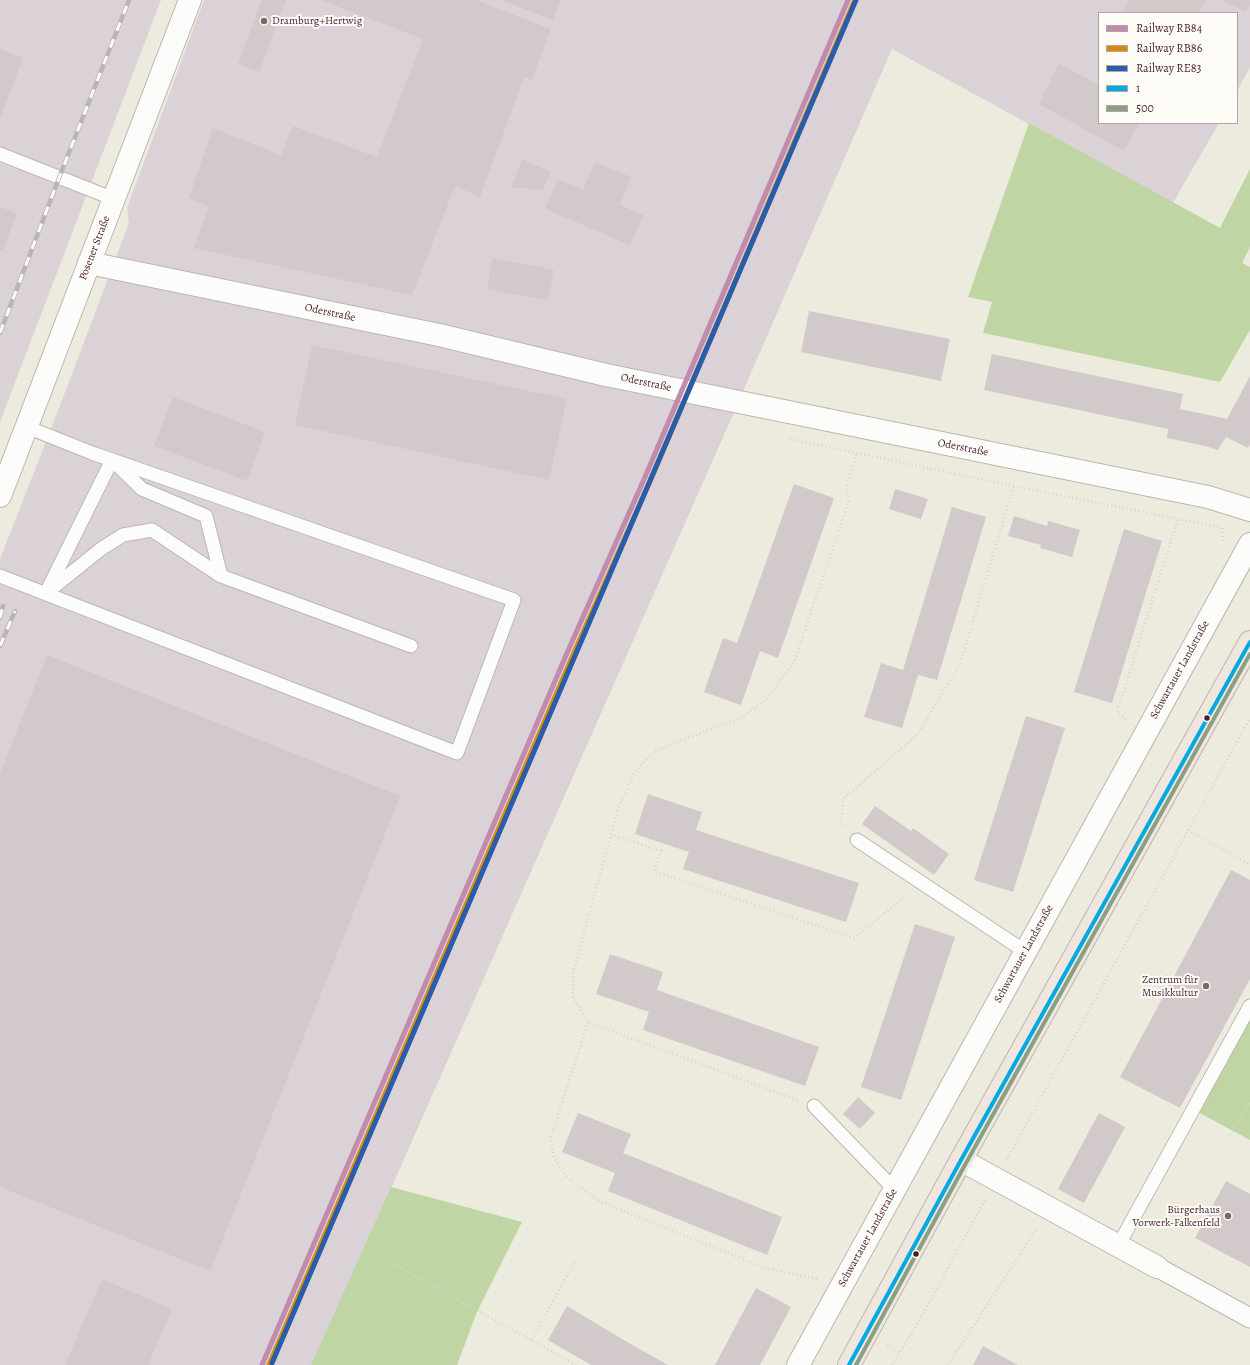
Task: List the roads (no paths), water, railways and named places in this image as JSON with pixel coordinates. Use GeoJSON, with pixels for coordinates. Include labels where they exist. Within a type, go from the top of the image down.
{"type":"FeatureCollection","features":[{"type":"Feature","properties":{"kind":"main road"},"geometry":{"type":"LineString","coordinates":[[850,1364],[961,1160],[1250,642]]}},
{"type":"Feature","properties":{"kind":"street","name":"Posener Straße"},"geometry":{"type":"LineString","coordinates":[[0,496],[190,0]]}},
{"type":"Feature","properties":{"kind":"street","name":"Oderstraße"},"geometry":{"type":"LineString","coordinates":[[89,263],[439,335],[606,375],[1208,497],[1250,510]]}},
{"type":"Feature","properties":{"kind":"street","name":"Schwartauer Landstraße"},"geometry":{"type":"LineString","coordinates":[[798,1365],[1250,544]]}},
{"type":"Feature","properties":{"kind":"street"},"geometry":{"type":"LineString","coordinates":[[961,1160],[1250,1318]]}},
{"type":"Feature","properties":{"kind":"lane"},"geometry":{"type":"LineString","coordinates":[[0,154],[114,199]]}},
{"type":"Feature","properties":{"kind":"lane"},"geometry":{"type":"LineString","coordinates":[[0,576],[457,753],[514,600],[112,460],[27,427]]}},
{"type":"Feature","properties":{"kind":"lane"},"geometry":{"type":"LineString","coordinates":[[112,460],[142,489],[206,516],[221,576]]}},
{"type":"Feature","properties":{"kind":"lane"},"geometry":{"type":"LineString","coordinates":[[46,593],[112,460]]}},
{"type":"Feature","properties":{"kind":"lane"},"geometry":{"type":"LineString","coordinates":[[46,593],[101,549],[123,536],[152,530],[221,576],[411,646]]}},
{"type":"Feature","properties":{"kind":"lane"},"geometry":{"type":"LineString","coordinates":[[857,840],[1026,952]]}},
{"type":"Feature","properties":{"kind":"lane"},"geometry":{"type":"LineString","coordinates":[[1118,1246],[1250,1006]]}},
{"type":"Feature","properties":{"kind":"lane"},"geometry":{"type":"LineString","coordinates":[[814,1106],[895,1190]]}},
{"type":"Feature","properties":{"kind":"railway"},"geometry":{"type":"LineString","coordinates":[[0,333],[129,0]]}},
{"type":"Feature","properties":{"kind":"railway"},"geometry":{"type":"LineString","coordinates":[[0,618],[3,606]]}},
{"type":"Feature","properties":{"kind":"railway"},"geometry":{"type":"LineString","coordinates":[[0,646],[15,611]]}},
{"type":"Feature","properties":{"kind":"rail line","name":"RB84"},"geometry":{"type":"LineString","coordinates":[[262,1365],[567,653],[645,477],[848,0]]}},
{"type":"Feature","properties":{"kind":"rail line","name":"RE83"},"geometry":{"type":"LineString","coordinates":[[272,1363],[856,0]]}},
{"type":"Feature","properties":{"kind":"rail line","name":"RB86"},"geometry":{"type":"LineString","coordinates":[[269,1365],[573,655],[651,479],[854,2]]}},
{"type":"Feature","properties":{"kind":"place","name":"Dramburg+Hertwig"},"geometry":{"type":"Point","coordinates":[264,21]}},
{"type":"Feature","properties":{"kind":"place","name":"Zentrum für Musikkultur"},"geometry":{"type":"Point","coordinates":[1206,986]}},
{"type":"Feature","properties":{"kind":"place","name":"Bürgerhaus Vorwerk-Falkenfeld"},"geometry":{"type":"Point","coordinates":[1228,1216]}}]}
